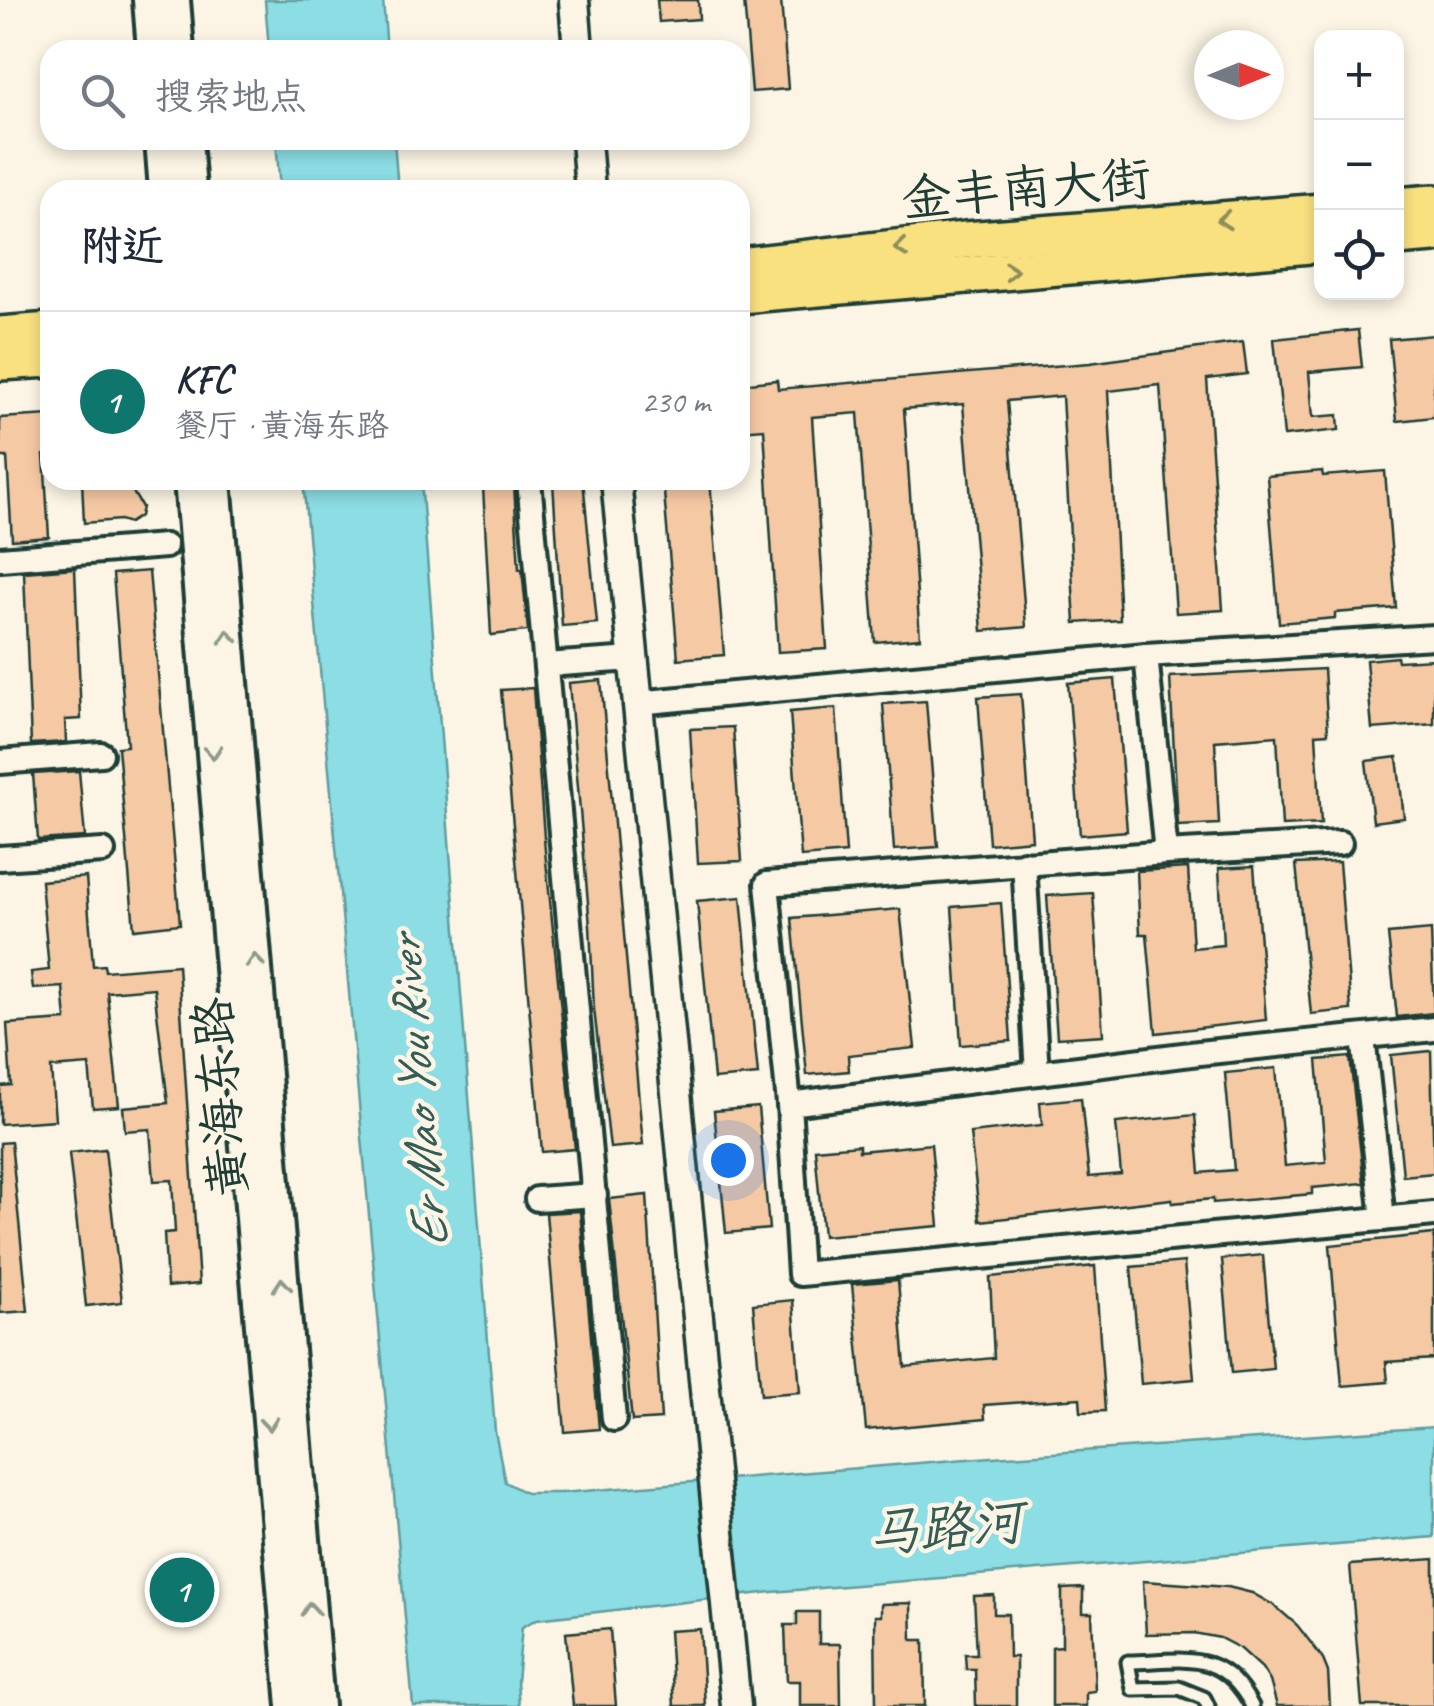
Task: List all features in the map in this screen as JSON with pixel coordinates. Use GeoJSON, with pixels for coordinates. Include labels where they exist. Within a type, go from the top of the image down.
{"type":"FeatureCollection","features":[{"type":"Feature","properties":{"kind":"main road"},"geometry":{"type":"LineString","coordinates":[[149,0],[152,40]]}},
{"type":"Feature","properties":{"kind":"main road"},"geometry":{"type":"LineString","coordinates":[[174,0],[177,40]]}},
{"type":"Feature","properties":{"kind":"main road"},"geometry":{"type":"LineString","coordinates":[[162,150],[164,180]]}},
{"type":"Feature","properties":{"kind":"main road"},"geometry":{"type":"LineString","coordinates":[[187,150],[189,180]]}},
{"type":"Feature","properties":{"kind":"main road"},"geometry":{"type":"LineString","coordinates":[[1404,205],[1434,203]]}},
{"type":"Feature","properties":{"kind":"main road","name":"金丰南大街"},"geometry":{"type":"LineString","coordinates":[[750,265],[965,240],[1314,213]]}},
{"type":"Feature","properties":{"kind":"main road"},"geometry":{"type":"LineString","coordinates":[[1404,236],[1434,234]]}},
{"type":"Feature","properties":{"kind":"main road","name":"金丰南大街"},"geometry":{"type":"LineString","coordinates":[[750,294],[1314,245]]}},
{"type":"Feature","properties":{"kind":"main road"},"geometry":{"type":"LineString","coordinates":[[0,335],[40,332]]}},
{"type":"Feature","properties":{"kind":"main road"},"geometry":{"type":"LineString","coordinates":[[0,362],[40,360]]}},
{"type":"Feature","properties":{"kind":"main road","name":"黄海东路"},"geometry":{"type":"LineString","coordinates":[[191,490],[293,1706]]}},
{"type":"Feature","properties":{"kind":"main road","name":"黄海东路"},"geometry":{"type":"LineString","coordinates":[[216,490],[318,1706]]}},
{"type":"Feature","properties":{"kind":"street"},"geometry":{"type":"LineString","coordinates":[[574,0],[577,40]]}},
{"type":"Feature","properties":{"kind":"street"},"geometry":{"type":"LineString","coordinates":[[587,150],[589,180]]}},
{"type":"Feature","properties":{"kind":"street"},"geometry":{"type":"LineString","coordinates":[[530,490],[614,1419]]}},
{"type":"Feature","properties":{"kind":"street"},"geometry":{"type":"LineString","coordinates":[[617,490],[736,1706]]}},
{"type":"Feature","properties":{"kind":"street"},"geometry":{"type":"LineString","coordinates":[[0,559],[164,546]]}},
{"type":"Feature","properties":{"kind":"street"},"geometry":{"type":"LineString","coordinates":[[637,703],[1146,655],[1434,636]]}},
{"type":"Feature","properties":{"kind":"street"},"geometry":{"type":"LineString","coordinates":[[1146,655],[1166,852]]}},
{"type":"Feature","properties":{"kind":"street"},"geometry":{"type":"LineString","coordinates":[[546,664],[633,658]]}},
{"type":"Feature","properties":{"kind":"street"},"geometry":{"type":"LineString","coordinates":[[0,762],[101,754]]}},
{"type":"Feature","properties":{"kind":"street"},"geometry":{"type":"LineString","coordinates":[[1340,842],[767,884],[789,1104],[800,1274],[1434,1214]]}},
{"type":"Feature","properties":{"kind":"street"},"geometry":{"type":"LineString","coordinates":[[0,858],[103,851]]}},
{"type":"Feature","properties":{"kind":"street"},"geometry":{"type":"LineString","coordinates":[[1024,863],[1037,1072]]}},
{"type":"Feature","properties":{"kind":"street"},"geometry":{"type":"LineString","coordinates":[[789,1104],[1037,1072],[1434,1029]]}},
{"type":"Feature","properties":{"kind":"street"},"geometry":{"type":"LineString","coordinates":[[1363,1037],[1383,1219]]}},
{"type":"Feature","properties":{"kind":"street"},"geometry":{"type":"LineString","coordinates":[[537,1200],[595,1195]]}},
{"type":"Feature","properties":{"kind":"lane"},"geometry":{"type":"LineString","coordinates":[[1208,1706],[1204,1698],[1180,1688],[1133,1689],[1128,1662],[1204,1661],[1233,1675],[1252,1706]]}},
{"type":"Feature","properties":{"kind":"water"},"geometry":{"type":"Polygon","coordinates":[[[265,0],[383,0],[386,40],[268,40],[265,0]]]}},
{"type":"Feature","properties":{"kind":"water"},"geometry":{"type":"Polygon","coordinates":[[[277,150],[395,150],[397,180],[279,180],[277,150]]]}},
{"type":"Feature","properties":{"kind":"water"},"geometry":{"type":"Polygon","coordinates":[[[304,490],[422,490],[495,1431],[505,1482],[526,1493],[561,1493],[978,1458],[1434,1427],[1434,1537],[772,1592],[537,1619],[522,1627],[519,1706],[413,1706],[304,490]]]}},
{"type":"Feature","properties":{"kind":"building"},"geometry":{"type":"Polygon","coordinates":[[[657,0],[698,0],[699,19],[659,22],[657,0]]]}},
{"type":"Feature","properties":{"kind":"building"},"geometry":{"type":"Polygon","coordinates":[[[744,0],[781,0],[788,89],[752,92],[744,0]]]}},
{"type":"Feature","properties":{"kind":"building"},"geometry":{"type":"Polygon","coordinates":[[[1358,330],[1362,367],[1309,372],[1313,417],[1338,415],[1339,430],[1284,436],[1274,339],[1358,330]]]}},
{"type":"Feature","properties":{"kind":"building"},"geometry":{"type":"Polygon","coordinates":[[[1434,335],[1434,417],[1397,421],[1389,339],[1434,335]]]}},
{"type":"Feature","properties":{"kind":"building"},"geometry":{"type":"Polygon","coordinates":[[[1243,342],[1247,374],[1207,379],[1223,610],[1176,613],[1160,385],[1108,391],[1120,620],[1075,623],[1062,396],[1007,401],[1026,627],[982,631],[963,404],[904,409],[920,638],[875,642],[858,413],[812,417],[827,649],[778,652],[764,429],[750,430],[750,383],[777,380],[778,389],[1090,363],[1243,342]]]}},
{"type":"Feature","properties":{"kind":"building"},"geometry":{"type":"Polygon","coordinates":[[[40,416],[40,490],[46,490],[49,537],[12,540],[7,457],[0,457],[0,418],[40,416]]]}},
{"type":"Feature","properties":{"kind":"building"},"geometry":{"type":"Polygon","coordinates":[[[1322,471],[1323,476],[1385,471],[1396,608],[1279,623],[1267,476],[1322,471]]]}},
{"type":"Feature","properties":{"kind":"building"},"geometry":{"type":"Polygon","coordinates":[[[82,490],[134,490],[142,507],[140,516],[129,523],[84,523],[82,490]]]}},
{"type":"Feature","properties":{"kind":"building"},"geometry":{"type":"Polygon","coordinates":[[[483,490],[514,490],[528,631],[491,635],[483,490]]]}},
{"type":"Feature","properties":{"kind":"building"},"geometry":{"type":"Polygon","coordinates":[[[554,490],[584,490],[597,623],[562,626],[554,490]]]}},
{"type":"Feature","properties":{"kind":"building"},"geometry":{"type":"Polygon","coordinates":[[[664,490],[711,490],[724,655],[678,659],[664,490]]]}},
{"type":"Feature","properties":{"kind":"building"},"geometry":{"type":"Polygon","coordinates":[[[75,568],[81,719],[65,720],[66,742],[31,744],[24,572],[75,568]]]}},
{"type":"Feature","properties":{"kind":"building"},"geometry":{"type":"Polygon","coordinates":[[[149,571],[180,924],[134,929],[118,747],[127,746],[113,574],[149,571]]]}},
{"type":"Feature","properties":{"kind":"building"},"geometry":{"type":"Polygon","coordinates":[[[1397,657],[1398,661],[1434,659],[1434,724],[1372,729],[1366,660],[1397,657]]]}},
{"type":"Feature","properties":{"kind":"building"},"geometry":{"type":"Polygon","coordinates":[[[1324,669],[1328,733],[1316,734],[1321,824],[1282,826],[1277,736],[1215,741],[1219,824],[1178,826],[1170,677],[1324,669]]]}},
{"type":"Feature","properties":{"kind":"building"},"geometry":{"type":"Polygon","coordinates":[[[1115,679],[1127,831],[1080,835],[1068,683],[1115,679]]]}},
{"type":"Feature","properties":{"kind":"building"},"geometry":{"type":"Polygon","coordinates":[[[601,680],[643,1145],[610,1148],[594,1009],[569,683],[601,680]]]}},
{"type":"Feature","properties":{"kind":"building"},"geometry":{"type":"Polygon","coordinates":[[[533,688],[575,1149],[542,1152],[501,690],[533,688]]]}},
{"type":"Feature","properties":{"kind":"building"},"geometry":{"type":"Polygon","coordinates":[[[1021,694],[1032,840],[989,844],[978,697],[1021,694]]]}},
{"type":"Feature","properties":{"kind":"building"},"geometry":{"type":"Polygon","coordinates":[[[926,701],[938,847],[894,850],[883,704],[926,701]]]}},
{"type":"Feature","properties":{"kind":"building"},"geometry":{"type":"Polygon","coordinates":[[[836,708],[846,853],[801,857],[790,712],[836,708]]]}},
{"type":"Feature","properties":{"kind":"building"},"geometry":{"type":"Polygon","coordinates":[[[733,727],[742,861],[698,863],[690,729],[733,727]]]}},
{"type":"Feature","properties":{"kind":"building"},"geometry":{"type":"Polygon","coordinates":[[[1397,757],[1404,818],[1373,822],[1366,761],[1397,757]]]}},
{"type":"Feature","properties":{"kind":"building"},"geometry":{"type":"Polygon","coordinates":[[[79,771],[85,837],[38,840],[33,774],[79,771]]]}},
{"type":"Feature","properties":{"kind":"building"},"geometry":{"type":"Polygon","coordinates":[[[1339,862],[1351,1010],[1311,1014],[1296,864],[1339,862]]]}},
{"type":"Feature","properties":{"kind":"building"},"geometry":{"type":"Polygon","coordinates":[[[1254,866],[1266,1020],[1156,1033],[1147,934],[1140,934],[1137,871],[1188,868],[1193,948],[1223,945],[1219,868],[1254,866]]]}},
{"type":"Feature","properties":{"kind":"building"},"geometry":{"type":"Polygon","coordinates":[[[86,877],[93,966],[104,965],[105,971],[178,965],[199,1284],[167,1287],[164,1233],[175,1232],[172,1180],[154,1181],[150,1129],[125,1131],[123,1107],[168,1103],[154,988],[107,992],[119,1106],[93,1108],[89,1065],[51,1068],[55,1120],[0,1124],[0,1086],[11,1085],[7,1024],[66,1020],[63,987],[33,989],[31,972],[49,970],[41,881],[86,877]]]}},
{"type":"Feature","properties":{"kind":"building"},"geometry":{"type":"Polygon","coordinates":[[[1093,893],[1103,1035],[1057,1038],[1047,896],[1093,893]]]}},
{"type":"Feature","properties":{"kind":"building"},"geometry":{"type":"Polygon","coordinates":[[[741,897],[758,1075],[714,1079],[697,901],[741,897]]]}},
{"type":"Feature","properties":{"kind":"building"},"geometry":{"type":"Polygon","coordinates":[[[1001,903],[1011,1041],[961,1045],[952,907],[1001,903]]]}},
{"type":"Feature","properties":{"kind":"building"},"geometry":{"type":"Polygon","coordinates":[[[900,909],[915,1048],[848,1055],[849,1071],[807,1075],[792,918],[900,909]]]}},
{"type":"Feature","properties":{"kind":"building"},"geometry":{"type":"Polygon","coordinates":[[[1431,930],[1434,1013],[1397,1017],[1388,934],[1431,930]]]}},
{"type":"Feature","properties":{"kind":"building"},"geometry":{"type":"Polygon","coordinates":[[[1431,1051],[1434,1173],[1403,1176],[1391,1055],[1431,1051]]]}},
{"type":"Feature","properties":{"kind":"building"},"geometry":{"type":"Polygon","coordinates":[[[1350,1057],[1364,1183],[1312,1188],[1312,1194],[1213,1203],[1213,1199],[1172,1203],[1172,1199],[980,1221],[970,1133],[1042,1125],[1040,1102],[1081,1098],[1089,1177],[1121,1174],[1116,1123],[1195,1115],[1200,1173],[1234,1170],[1225,1073],[1276,1068],[1285,1166],[1326,1162],[1317,1060],[1350,1057]]]}},
{"type":"Feature","properties":{"kind":"building"},"geometry":{"type":"Polygon","coordinates":[[[758,1107],[769,1229],[726,1233],[714,1111],[758,1107]]]}},
{"type":"Feature","properties":{"kind":"building"},"geometry":{"type":"Polygon","coordinates":[[[11,1142],[28,1311],[0,1313],[0,1143],[11,1142]]]}},
{"type":"Feature","properties":{"kind":"building"},"geometry":{"type":"Polygon","coordinates":[[[931,1144],[939,1226],[823,1236],[815,1149],[859,1145],[859,1151],[931,1144]]]}},
{"type":"Feature","properties":{"kind":"building"},"geometry":{"type":"Polygon","coordinates":[[[105,1149],[122,1302],[86,1306],[69,1153],[105,1149]]]}},
{"type":"Feature","properties":{"kind":"building"},"geometry":{"type":"Polygon","coordinates":[[[647,1195],[661,1419],[632,1421],[609,1199],[647,1195]]]}},
{"type":"Feature","properties":{"kind":"building"},"geometry":{"type":"Polygon","coordinates":[[[580,1211],[599,1429],[565,1432],[546,1213],[580,1211]]]}},
{"type":"Feature","properties":{"kind":"building"},"geometry":{"type":"Polygon","coordinates":[[[1434,1234],[1434,1359],[1386,1362],[1388,1382],[1342,1386],[1330,1245],[1434,1234]]]}},
{"type":"Feature","properties":{"kind":"building"},"geometry":{"type":"Polygon","coordinates":[[[1263,1255],[1273,1369],[1232,1373],[1222,1259],[1263,1255]]]}},
{"type":"Feature","properties":{"kind":"building"},"geometry":{"type":"Polygon","coordinates":[[[1184,1262],[1194,1379],[1141,1384],[1131,1267],[1184,1262]]]}},
{"type":"Feature","properties":{"kind":"building"},"geometry":{"type":"Polygon","coordinates":[[[1095,1266],[1105,1411],[1081,1412],[1080,1398],[984,1405],[985,1419],[866,1430],[852,1284],[898,1280],[905,1367],[994,1358],[990,1277],[1095,1266]]]}},
{"type":"Feature","properties":{"kind":"building"},"geometry":{"type":"Polygon","coordinates":[[[793,1300],[800,1392],[761,1395],[753,1304],[793,1300]]]}},
{"type":"Feature","properties":{"kind":"building"},"geometry":{"type":"Polygon","coordinates":[[[1434,1559],[1434,1706],[1362,1706],[1350,1565],[1434,1559]]]}},
{"type":"Feature","properties":{"kind":"building"},"geometry":{"type":"Polygon","coordinates":[[[1143,1581],[1228,1587],[1252,1593],[1275,1606],[1297,1625],[1322,1657],[1328,1672],[1330,1706],[1277,1706],[1262,1668],[1241,1649],[1220,1638],[1194,1633],[1146,1634],[1143,1581]]]}},
{"type":"Feature","properties":{"kind":"building"},"geometry":{"type":"Polygon","coordinates":[[[1083,1588],[1083,1613],[1092,1613],[1095,1691],[1086,1692],[1086,1706],[1052,1706],[1052,1647],[1062,1646],[1062,1589],[1083,1588]]]}},
{"type":"Feature","properties":{"kind":"building"},"geometry":{"type":"Polygon","coordinates":[[[994,1595],[994,1614],[1008,1614],[1009,1657],[1016,1657],[1016,1706],[976,1706],[975,1669],[966,1669],[965,1654],[977,1654],[974,1596],[994,1595]]]}},
{"type":"Feature","properties":{"kind":"building"},"geometry":{"type":"Polygon","coordinates":[[[911,1603],[912,1640],[924,1640],[925,1706],[876,1706],[875,1616],[881,1616],[881,1604],[911,1603]]]}},
{"type":"Feature","properties":{"kind":"building"},"geometry":{"type":"Polygon","coordinates":[[[797,1612],[819,1612],[819,1644],[840,1644],[841,1706],[800,1706],[800,1681],[787,1681],[785,1625],[797,1625],[797,1612]]]}},
{"type":"Feature","properties":{"kind":"building"},"geometry":{"type":"Polygon","coordinates":[[[610,1629],[616,1706],[573,1706],[566,1633],[610,1629]]]}},
{"type":"Feature","properties":{"kind":"building"},"geometry":{"type":"Polygon","coordinates":[[[700,1629],[705,1706],[674,1706],[669,1631],[700,1629]]]}},
{"type":"Feature","properties":{"kind":"place","name":"KFC"},"geometry":{"type":"Point","coordinates":[182,1590]}},
{"type":"Feature","properties":{"kind":"water label","name":"Er Mao You River"},"geometry":{"type":"Point","coordinates":[416,1093]}},
{"type":"Feature","properties":{"kind":"water label","name":"马路河"},"geometry":{"type":"Point","coordinates":[945,1527]}}]}
